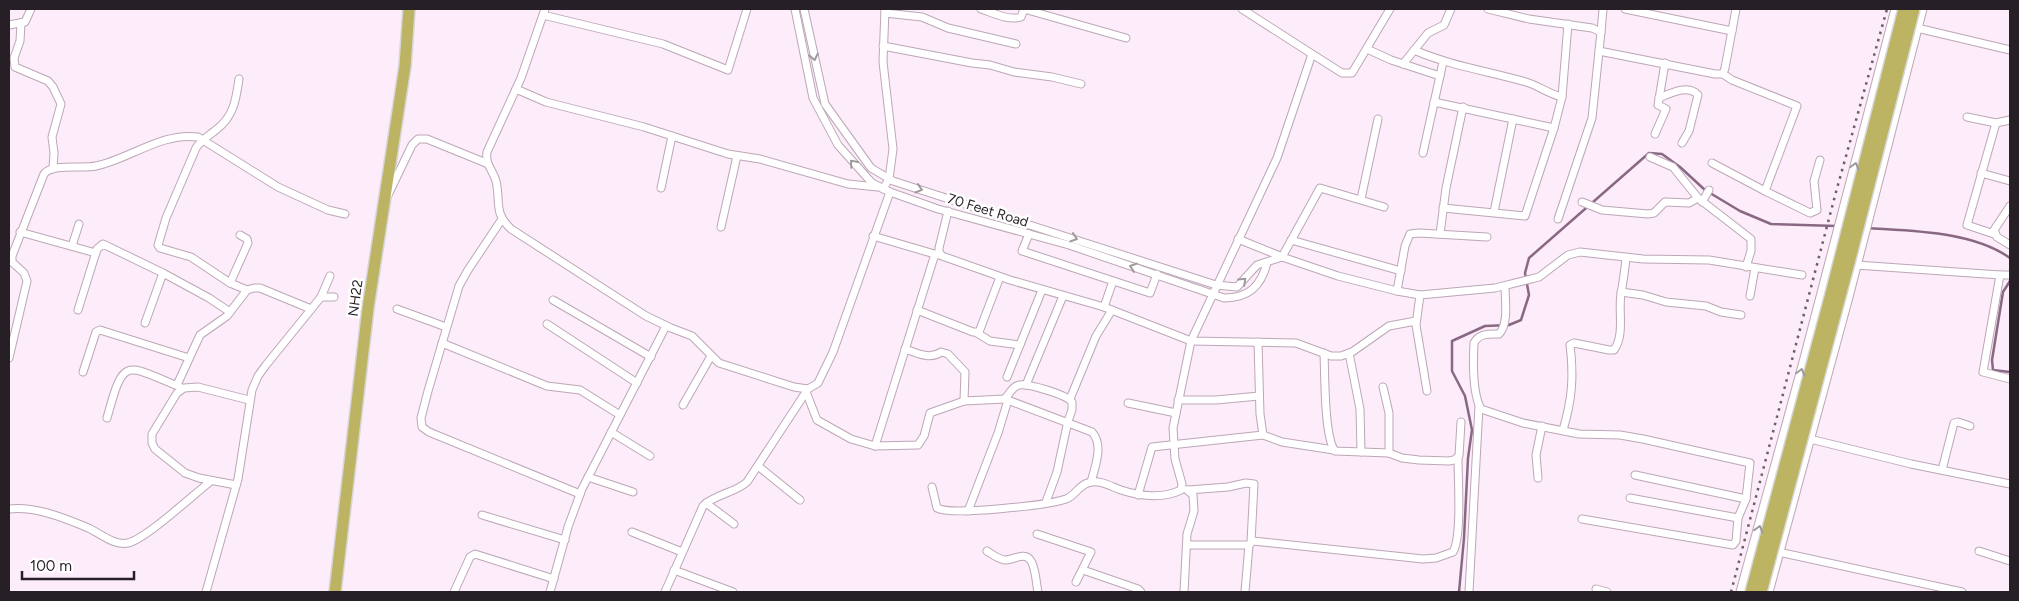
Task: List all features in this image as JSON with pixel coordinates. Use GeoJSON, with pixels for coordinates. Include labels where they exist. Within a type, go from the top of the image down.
{"type":"FeatureCollection","features":[{"type":"Feature","properties":{"kind":"highway","name":"NH22"},"geometry":{"type":"LineString","coordinates":[[335,592],[367,317],[405,66],[409,9]]}},
{"type":"Feature","properties":{"kind":"highway"},"geometry":{"type":"LineString","coordinates":[[1751,592],[1831,294],[1904,9]]}},
{"type":"Feature","properties":{"kind":"highway"},"geometry":{"type":"LineString","coordinates":[[1761,592],[1914,9]]}},
{"type":"Feature","properties":{"kind":"street"},"geometry":{"type":"LineString","coordinates":[[9,24],[21,23],[28,18],[31,9]]}},
{"type":"Feature","properties":{"kind":"street"},"geometry":{"type":"LineString","coordinates":[[747,9],[728,70],[662,44],[544,12],[516,90],[487,152],[486,162],[497,183],[498,207],[502,219],[511,229],[633,308],[666,326],[692,336],[719,363],[805,390],[818,383],[834,352],[874,236],[884,190],[889,179],[894,149],[888,118],[883,46],[885,11],[922,17],[948,28],[1016,44]]}},
{"type":"Feature","properties":{"kind":"street","name":"70 Feet Road"},"geometry":{"type":"LineString","coordinates":[[795,9],[812,95],[822,118],[838,145],[867,178],[884,190],[948,212],[1029,234],[1156,274],[1224,298],[1246,294],[1261,279],[1267,263]]}},
{"type":"Feature","properties":{"kind":"street","name":"70 Feet Road"},"geometry":{"type":"LineString","coordinates":[[804,9],[821,93],[828,110],[867,162],[877,172],[889,179],[1216,285],[1237,287],[1257,266],[1267,263]]}},
{"type":"Feature","properties":{"kind":"street"},"geometry":{"type":"LineString","coordinates":[[981,9],[1018,19],[1021,17],[1024,9],[1126,38]]}},
{"type":"Feature","properties":{"kind":"street"},"geometry":{"type":"LineString","coordinates":[[1242,9],[1342,73],[1347,74],[1352,73],[1357,66],[1390,9]]}},
{"type":"Feature","properties":{"kind":"street"},"geometry":{"type":"LineString","coordinates":[[1403,64],[1432,30],[1444,25],[1450,9]]}},
{"type":"Feature","properties":{"kind":"street"},"geometry":{"type":"LineString","coordinates":[[1488,9],[1529,19],[1592,28],[1601,32]]}},
{"type":"Feature","properties":{"kind":"street"},"geometry":{"type":"LineString","coordinates":[[1558,219],[1592,118],[1603,9]]}},
{"type":"Feature","properties":{"kind":"street"},"geometry":{"type":"LineString","coordinates":[[1625,9],[1732,31]]}},
{"type":"Feature","properties":{"kind":"street"},"geometry":{"type":"LineString","coordinates":[[1723,74],[1736,9]]}},
{"type":"Feature","properties":{"kind":"street"},"geometry":{"type":"LineString","coordinates":[[1741,592],[1896,9]]}},
{"type":"Feature","properties":{"kind":"street"},"geometry":{"type":"LineString","coordinates":[[1768,592],[1856,266],[1922,9]]}},
{"type":"Feature","properties":{"kind":"street"},"geometry":{"type":"LineString","coordinates":[[21,23],[20,41],[14,55],[14,64],[17,68],[48,81],[54,87],[60,104],[60,111],[52,137],[53,169]]}},
{"type":"Feature","properties":{"kind":"street"},"geometry":{"type":"LineString","coordinates":[[1443,208],[1525,216],[1554,128],[1562,97],[1565,79],[1568,24]]}},
{"type":"Feature","properties":{"kind":"street"},"geometry":{"type":"LineString","coordinates":[[1917,28],[2010,50]]}},
{"type":"Feature","properties":{"kind":"street"},"geometry":{"type":"LineString","coordinates":[[883,46],[990,65],[1081,84]]}},
{"type":"Feature","properties":{"kind":"street"},"geometry":{"type":"LineString","coordinates":[[1367,49],[1403,64],[1440,76]]}},
{"type":"Feature","properties":{"kind":"street"},"geometry":{"type":"LineString","coordinates":[[1414,50],[1443,62],[1535,85],[1547,92],[1562,97]]}},
{"type":"Feature","properties":{"kind":"street"},"geometry":{"type":"LineString","coordinates":[[1599,50],[1715,74],[1723,74],[1732,80],[1797,106],[1765,191]]}},
{"type":"Feature","properties":{"kind":"street"},"geometry":{"type":"LineString","coordinates":[[1184,592],[1188,530],[1194,506],[1193,495],[1185,490],[1175,459],[1173,428],[1191,341],[1277,158],[1312,54]]}},
{"type":"Feature","properties":{"kind":"street"},"geometry":{"type":"LineString","coordinates":[[1423,153],[1443,62]]}},
{"type":"Feature","properties":{"kind":"street"},"geometry":{"type":"LineString","coordinates":[[1655,134],[1666,109],[1658,105],[1666,63]]}},
{"type":"Feature","properties":{"kind":"street"},"geometry":{"type":"LineString","coordinates":[[239,79],[231,114],[220,127],[202,140],[194,153],[166,218],[158,245],[160,248],[191,257],[230,283],[247,290]]}},
{"type":"Feature","properties":{"kind":"street"},"geometry":{"type":"LineString","coordinates":[[516,90],[546,102],[672,136],[737,156],[760,159],[848,184],[884,190]]}},
{"type":"Feature","properties":{"kind":"street"},"geometry":{"type":"LineString","coordinates":[[1659,98],[1684,90],[1693,91],[1698,95],[1689,130],[1682,143]]}},
{"type":"Feature","properties":{"kind":"street"},"geometry":{"type":"LineString","coordinates":[[812,95],[821,93]]}},
{"type":"Feature","properties":{"kind":"street"},"geometry":{"type":"LineString","coordinates":[[1434,102],[1554,128]]}},
{"type":"Feature","properties":{"kind":"street"},"geometry":{"type":"LineString","coordinates":[[1440,234],[1443,208],[1463,107]]}},
{"type":"Feature","properties":{"kind":"street"},"geometry":{"type":"LineString","coordinates":[[1967,117],[1996,124],[2010,120]]}},
{"type":"Feature","properties":{"kind":"street"},"geometry":{"type":"LineString","coordinates":[[1361,199],[1378,119]]}},
{"type":"Feature","properties":{"kind":"street"},"geometry":{"type":"LineString","coordinates":[[1494,212],[1513,119]]}},
{"type":"Feature","properties":{"kind":"street"},"geometry":{"type":"LineString","coordinates":[[1996,124],[1967,225],[1994,234],[2010,246]]}},
{"type":"Feature","properties":{"kind":"street"},"geometry":{"type":"LineString","coordinates":[[9,358],[27,281],[24,273],[10,263],[20,232],[44,174],[47,171],[102,164],[167,139],[192,136],[202,140],[278,188],[328,210],[345,214]]}},
{"type":"Feature","properties":{"kind":"street"},"geometry":{"type":"LineString","coordinates":[[660,188],[672,136]]}},
{"type":"Feature","properties":{"kind":"street"},"geometry":{"type":"LineString","coordinates":[[383,204],[412,145],[418,139],[428,139],[486,162]]}},
{"type":"Feature","properties":{"kind":"street"},"geometry":{"type":"LineString","coordinates":[[721,227],[737,156]]}},
{"type":"Feature","properties":{"kind":"street"},"geometry":{"type":"LineString","coordinates":[[1650,157],[1673,167],[1702,199],[1751,239],[1751,251],[1746,267]]}},
{"type":"Feature","properties":{"kind":"street"},"geometry":{"type":"LineString","coordinates":[[1712,163],[1806,212],[1817,210],[1814,181],[1820,160]]}},
{"type":"Feature","properties":{"kind":"street"},"geometry":{"type":"LineString","coordinates":[[1981,173],[2010,181]]}},
{"type":"Feature","properties":{"kind":"street"},"geometry":{"type":"LineString","coordinates":[[1267,263],[1282,257],[1320,188],[1384,207]]}},
{"type":"Feature","properties":{"kind":"street"},"geometry":{"type":"LineString","coordinates":[[1584,203],[1610,211],[1652,214],[1665,202],[1689,203],[1702,199],[1709,190]]}},
{"type":"Feature","properties":{"kind":"street"},"geometry":{"type":"LineString","coordinates":[[1994,234],[1994,227],[2010,206]]}},
{"type":"Feature","properties":{"kind":"street"},"geometry":{"type":"LineString","coordinates":[[875,446],[905,349],[939,252],[948,212]]}},
{"type":"Feature","properties":{"kind":"street"},"geometry":{"type":"LineString","coordinates":[[502,219],[459,286],[428,391],[421,418],[422,427],[429,432],[580,494]]}},
{"type":"Feature","properties":{"kind":"street"},"geometry":{"type":"LineString","coordinates":[[72,246],[79,224]]}},
{"type":"Feature","properties":{"kind":"street"},"geometry":{"type":"LineString","coordinates":[[20,232],[96,253]]}},
{"type":"Feature","properties":{"kind":"street"},"geometry":{"type":"LineString","coordinates":[[1029,234],[1022,251],[1150,293],[1156,274]]}},
{"type":"Feature","properties":{"kind":"street"},"geometry":{"type":"LineString","coordinates":[[1396,291],[1405,246],[1410,234],[1440,234],[1487,238]]}},
{"type":"Feature","properties":{"kind":"street"},"geometry":{"type":"LineString","coordinates":[[230,283],[248,243],[247,239],[240,235]]}},
{"type":"Feature","properties":{"kind":"street"},"geometry":{"type":"LineString","coordinates":[[874,236],[1042,290],[1104,307],[1191,341],[1296,343],[1336,356],[1349,353],[1389,326],[1416,321]]}},
{"type":"Feature","properties":{"kind":"street"},"geometry":{"type":"LineString","coordinates":[[1238,239],[1282,257],[1338,276],[1396,291],[1420,295],[1505,286],[1540,277],[1574,252],[1626,258],[1709,260],[1802,275]]}},
{"type":"Feature","properties":{"kind":"street"},"geometry":{"type":"LineString","coordinates":[[1291,240],[1401,271]]}},
{"type":"Feature","properties":{"kind":"street"},"geometry":{"type":"LineString","coordinates":[[78,310],[99,246],[106,245],[163,273],[209,298],[230,312]]}},
{"type":"Feature","properties":{"kind":"street"},"geometry":{"type":"LineString","coordinates":[[1563,430],[1571,399],[1572,364],[1570,345],[1574,343],[1614,350],[1619,340],[1621,292],[1626,258]]}},
{"type":"Feature","properties":{"kind":"street"},"geometry":{"type":"LineString","coordinates":[[1856,266],[2006,275],[1983,372],[2010,380]]}},
{"type":"Feature","properties":{"kind":"street"},"geometry":{"type":"LineString","coordinates":[[1750,296],[1755,268]]}},
{"type":"Feature","properties":{"kind":"street"},"geometry":{"type":"LineString","coordinates":[[144,323],[163,273]]}},
{"type":"Feature","properties":{"kind":"street"},"geometry":{"type":"LineString","coordinates":[[1827,274],[1852,280]]}},
{"type":"Feature","properties":{"kind":"street"},"geometry":{"type":"LineString","coordinates":[[206,592],[236,485],[250,400],[258,376],[321,297],[330,276]]}},
{"type":"Feature","properties":{"kind":"street"},"geometry":{"type":"LineString","coordinates":[[976,333],[981,330],[1000,277]]}},
{"type":"Feature","properties":{"kind":"street"},"geometry":{"type":"LineString","coordinates":[[1104,307],[1113,281]]}},
{"type":"Feature","properties":{"kind":"street"},"geometry":{"type":"LineString","coordinates":[[1469,592],[1479,406],[1474,370],[1474,343],[1482,335],[1499,334],[1502,330],[1505,317],[1505,286]]}},
{"type":"Feature","properties":{"kind":"street"},"geometry":{"type":"LineString","coordinates":[[236,485],[211,481],[184,473],[155,449],[152,443],[152,434],[156,424],[180,387],[189,358],[200,335],[230,312],[247,290],[260,288],[310,309]]}},
{"type":"Feature","properties":{"kind":"street"},"geometry":{"type":"LineString","coordinates":[[1007,377],[1042,290]]}},
{"type":"Feature","properties":{"kind":"street"},"geometry":{"type":"LineString","coordinates":[[1621,292],[1643,295],[1666,302],[1706,306],[1721,312],[1741,315]]}},
{"type":"Feature","properties":{"kind":"street"},"geometry":{"type":"LineString","coordinates":[[1420,295],[1416,321],[1427,391]]}},
{"type":"Feature","properties":{"kind":"street"},"geometry":{"type":"LineString","coordinates":[[1026,385],[1063,296]]}},
{"type":"Feature","properties":{"kind":"street"},"geometry":{"type":"LineString","coordinates":[[321,297],[334,297]]}},
{"type":"Feature","properties":{"kind":"street"},"geometry":{"type":"LineString","coordinates":[[553,300],[651,357]]}},
{"type":"Feature","properties":{"kind":"street"},"geometry":{"type":"LineString","coordinates":[[396,309],[446,327]]}},
{"type":"Feature","properties":{"kind":"street"},"geometry":{"type":"LineString","coordinates":[[918,310],[976,333],[990,341],[1020,345]]}},
{"type":"Feature","properties":{"kind":"street"},"geometry":{"type":"LineString","coordinates":[[1070,399],[1096,336],[1112,310]]}},
{"type":"Feature","properties":{"kind":"street"},"geometry":{"type":"LineString","coordinates":[[547,324],[637,383]]}},
{"type":"Feature","properties":{"kind":"street"},"geometry":{"type":"LineString","coordinates":[[550,592],[564,540],[580,494],[666,326]]}},
{"type":"Feature","properties":{"kind":"street"},"geometry":{"type":"LineString","coordinates":[[83,372],[96,332],[100,330],[189,358]]}},
{"type":"Feature","properties":{"kind":"street"},"geometry":{"type":"LineString","coordinates":[[1258,342],[1259,396],[1263,435]]}},
{"type":"Feature","properties":{"kind":"street"},"geometry":{"type":"LineString","coordinates":[[442,343],[547,386],[580,390],[620,415]]}},
{"type":"Feature","properties":{"kind":"street"},"geometry":{"type":"LineString","coordinates":[[905,349],[930,356],[936,356],[941,352],[948,354],[965,372],[964,400]]}},
{"type":"Feature","properties":{"kind":"street"},"geometry":{"type":"LineString","coordinates":[[1324,353],[1328,416],[1334,450]]}},
{"type":"Feature","properties":{"kind":"street"},"geometry":{"type":"LineString","coordinates":[[1349,353],[1360,409],[1361,452]]}},
{"type":"Feature","properties":{"kind":"street"},"geometry":{"type":"LineString","coordinates":[[683,405],[712,356]]}},
{"type":"Feature","properties":{"kind":"street"},"geometry":{"type":"LineString","coordinates":[[107,418],[122,374],[125,371],[137,369],[180,387],[198,388],[250,400]]}},
{"type":"Feature","properties":{"kind":"street"},"geometry":{"type":"LineString","coordinates":[[968,511],[998,433],[1006,399],[1016,386],[1026,385],[1063,395],[1070,399],[1073,406],[1057,472],[1046,502]]}},
{"type":"Feature","properties":{"kind":"street"},"geometry":{"type":"LineString","coordinates":[[1383,387],[1388,412],[1389,453]]}},
{"type":"Feature","properties":{"kind":"street"},"geometry":{"type":"LineString","coordinates":[[805,390],[815,416],[821,423],[851,439],[875,446],[918,445],[923,440],[930,413],[964,400],[1006,399],[1068,421],[1096,435],[1098,453],[1091,482]]}},
{"type":"Feature","properties":{"kind":"street"},"geometry":{"type":"LineString","coordinates":[[664,592],[706,503],[744,485],[758,466],[805,390]]}},
{"type":"Feature","properties":{"kind":"street"},"geometry":{"type":"LineString","coordinates":[[1178,400],[1216,400],[1259,396]]}},
{"type":"Feature","properties":{"kind":"street"},"geometry":{"type":"LineString","coordinates":[[1128,402],[1176,413]]}},
{"type":"Feature","properties":{"kind":"street"},"geometry":{"type":"LineString","coordinates":[[1479,406],[1490,413],[1578,434],[1620,435],[1750,463],[1746,498],[1732,516],[1736,541],[1733,545],[1582,519]]}},
{"type":"Feature","properties":{"kind":"street"},"geometry":{"type":"LineString","coordinates":[[1187,545],[1250,544],[1259,541],[1423,559],[1450,554],[1455,547],[1459,508],[1458,459],[1460,453],[1461,422]]}},
{"type":"Feature","properties":{"kind":"street"},"geometry":{"type":"LineString","coordinates":[[1942,470],[1954,423],[1958,422],[1970,426]]}},
{"type":"Feature","properties":{"kind":"street"},"geometry":{"type":"LineString","coordinates":[[1538,478],[1536,455],[1542,426]]}},
{"type":"Feature","properties":{"kind":"street"},"geometry":{"type":"LineString","coordinates":[[611,432],[650,456]]}},
{"type":"Feature","properties":{"kind":"street"},"geometry":{"type":"LineString","coordinates":[[1138,495],[1152,447],[1263,435],[1282,442],[1337,452],[1389,453],[1409,459],[1458,459]]}},
{"type":"Feature","properties":{"kind":"street"},"geometry":{"type":"LineString","coordinates":[[1810,438],[1911,464],[2010,484]]}},
{"type":"Feature","properties":{"kind":"street"},"geometry":{"type":"LineString","coordinates":[[758,466],[800,500]]}},
{"type":"Feature","properties":{"kind":"street"},"geometry":{"type":"LineString","coordinates":[[1636,475],[1746,498]]}},
{"type":"Feature","properties":{"kind":"street"},"geometry":{"type":"LineString","coordinates":[[588,477],[633,492]]}},
{"type":"Feature","properties":{"kind":"street"},"geometry":{"type":"LineString","coordinates":[[9,509],[26,508],[35,510],[86,527],[106,538],[121,543],[129,543],[158,524],[211,481]]}},
{"type":"Feature","properties":{"kind":"street"},"geometry":{"type":"LineString","coordinates":[[932,487],[934,501],[939,509],[968,511],[1064,500],[1082,485],[1091,482],[1100,482],[1138,495],[1172,494],[1185,490],[1228,487],[1246,483],[1254,484],[1245,592]]}},
{"type":"Feature","properties":{"kind":"street"},"geometry":{"type":"LineString","coordinates":[[1630,498],[1732,516]]}},
{"type":"Feature","properties":{"kind":"street"},"geometry":{"type":"LineString","coordinates":[[706,503],[734,524]]}},
{"type":"Feature","properties":{"kind":"street"},"geometry":{"type":"LineString","coordinates":[[482,515],[564,540]]}},
{"type":"Feature","properties":{"kind":"street"},"geometry":{"type":"LineString","coordinates":[[632,532],[682,552]]}},
{"type":"Feature","properties":{"kind":"street"},"geometry":{"type":"LineString","coordinates":[[1037,534],[1091,552],[1076,582]]}},
{"type":"Feature","properties":{"kind":"street"},"geometry":{"type":"LineString","coordinates":[[1754,546],[1962,592]]}},
{"type":"Feature","properties":{"kind":"street"},"geometry":{"type":"LineString","coordinates":[[987,551],[1003,559],[1010,560],[1022,556],[1028,558],[1032,562],[1038,592]]}},
{"type":"Feature","properties":{"kind":"street"},"geometry":{"type":"LineString","coordinates":[[1979,551],[2010,561]]}},
{"type":"Feature","properties":{"kind":"street"},"geometry":{"type":"LineString","coordinates":[[454,592],[470,557],[476,554],[554,580]]}},
{"type":"Feature","properties":{"kind":"street"},"geometry":{"type":"LineString","coordinates":[[674,570],[733,592]]}},
{"type":"Feature","properties":{"kind":"street"},"geometry":{"type":"LineString","coordinates":[[1083,570],[1138,589],[1141,592]]}},
{"type":"Feature","properties":{"kind":"street"},"geometry":{"type":"LineString","coordinates":[[1596,589],[1607,592]]}},
{"type":"Feature","properties":{"kind":"waterway"},"geometry":{"type":"LineString","coordinates":[[1459,592],[1468,458],[1472,430],[1465,396],[1452,371],[1452,341],[1485,326],[1509,325],[1521,320],[1529,295],[1525,273],[1529,258],[1649,153],[1662,154],[1680,167],[1705,190],[1740,211],[1771,224],[1836,226]]}},
{"type":"Feature","properties":{"kind":"waterway"},"geometry":{"type":"LineString","coordinates":[[1867,228],[1960,237],[1995,249],[2010,258]]}},
{"type":"Feature","properties":{"kind":"waterway"},"geometry":{"type":"LineString","coordinates":[[2010,281],[2003,292],[1992,360],[1993,370],[2010,372]]}},
{"type":"Feature","properties":{"kind":"railway"},"geometry":{"type":"LineString","coordinates":[[1731,592],[1836,192],[1887,9]]}}]}
